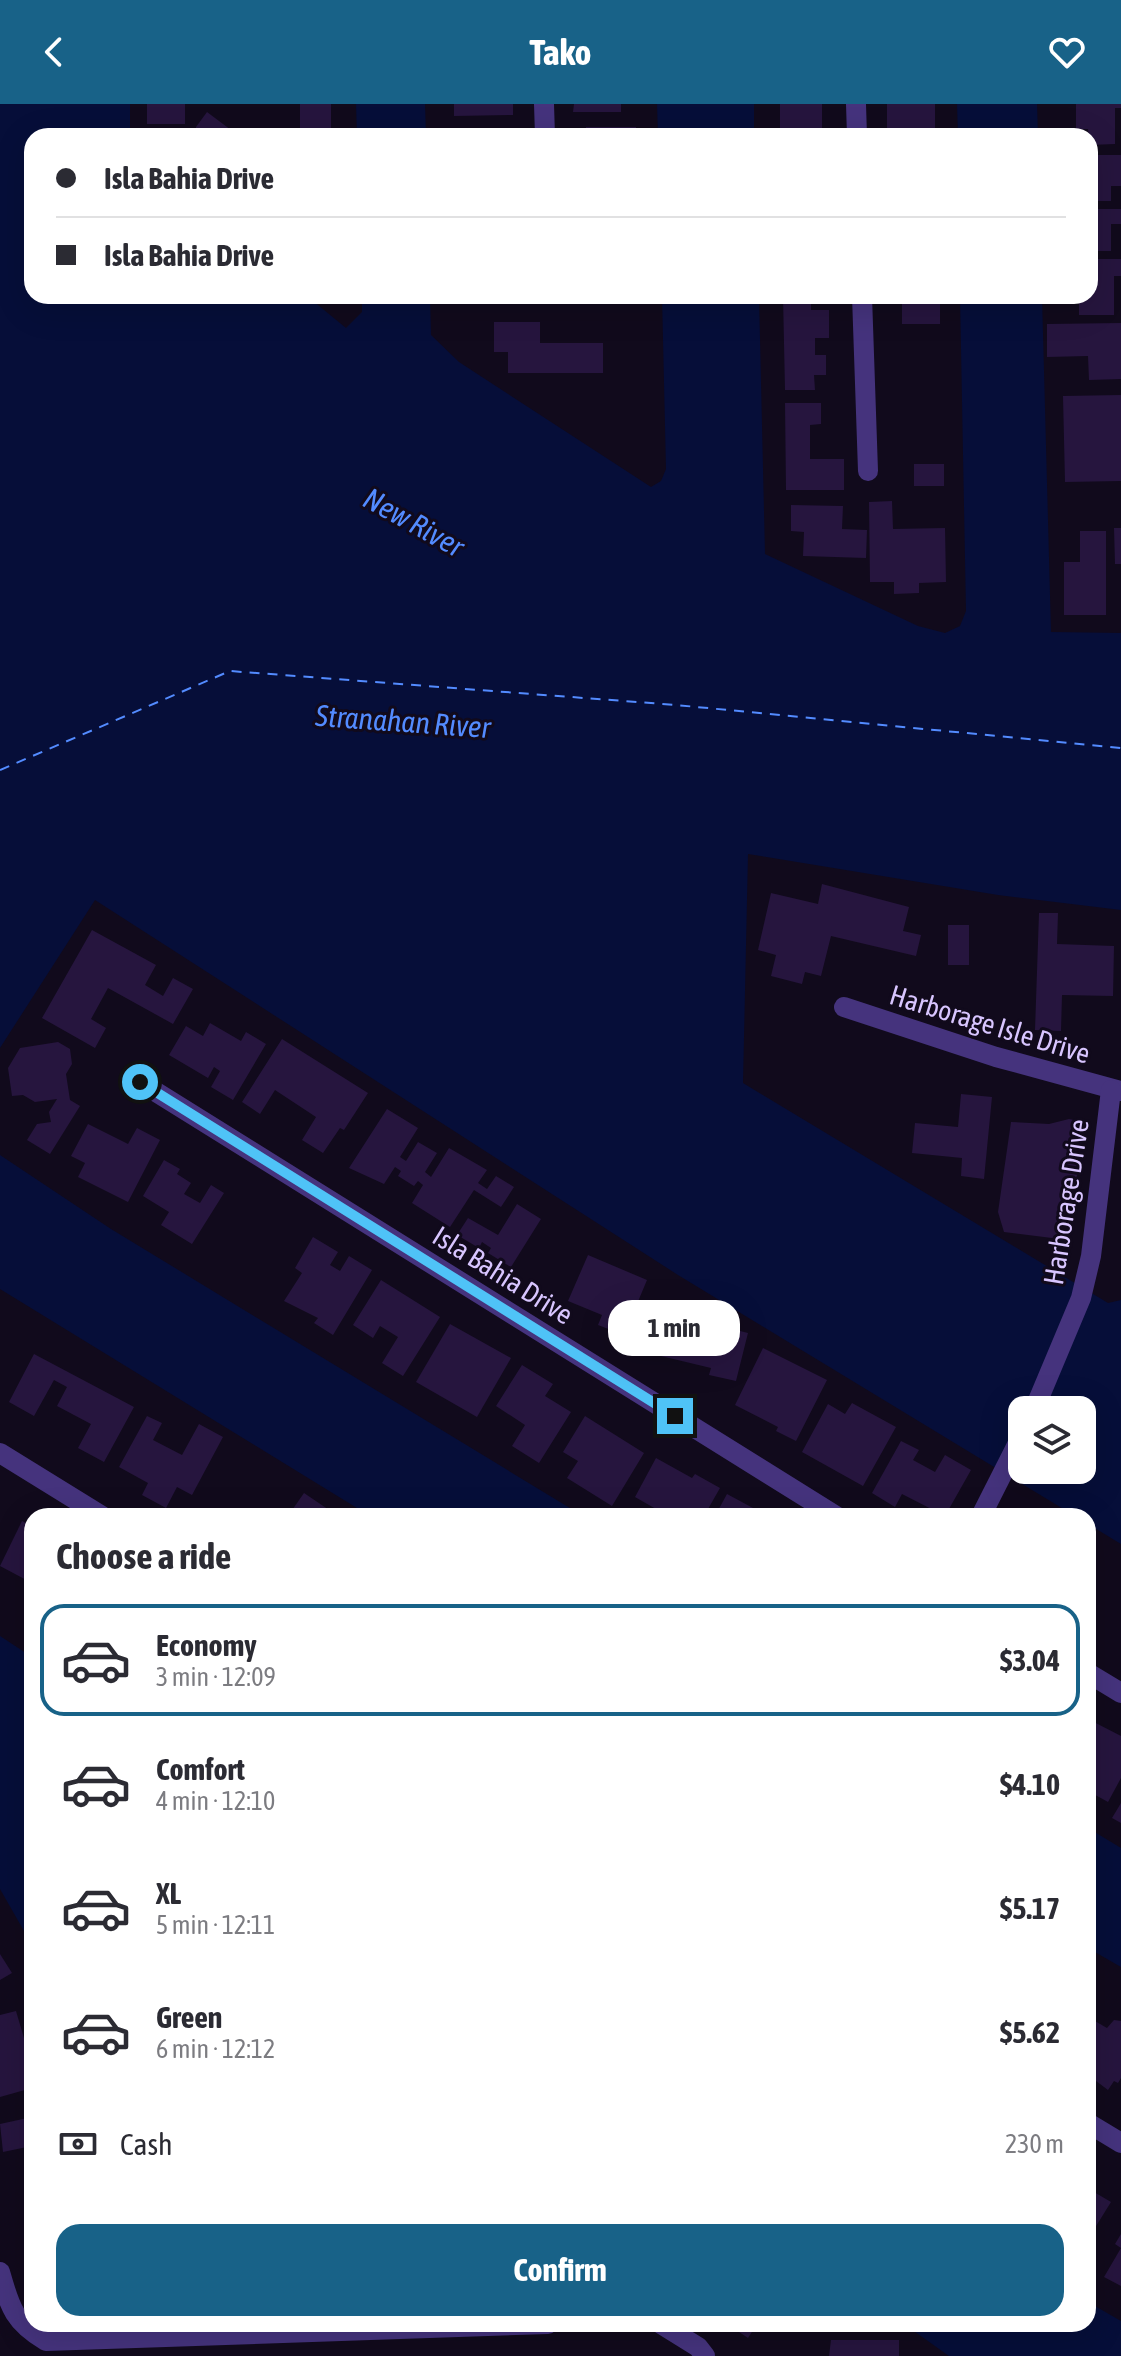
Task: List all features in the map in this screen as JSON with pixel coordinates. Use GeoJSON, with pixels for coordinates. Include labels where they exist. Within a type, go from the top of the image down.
{"type":"FeatureCollection","features":[{"type":"Feature","properties":{"kind":"street"},"geometry":{"type":"LineString","coordinates":[[544,104],[545,128]]}},
{"type":"Feature","properties":{"kind":"street"},"geometry":{"type":"LineString","coordinates":[[856,104],[857,128]]}},
{"type":"Feature","properties":{"kind":"street"},"geometry":{"type":"LineString","coordinates":[[862,304],[868,471]]}},
{"type":"Feature","properties":{"kind":"street","name":"Harborage Isle Drive"},"geometry":{"type":"LineString","coordinates":[[844,1007],[1116,1090]]}},
{"type":"Feature","properties":{"kind":"street","name":"Isla Bahia Drive"},"geometry":{"type":"LineString","coordinates":[[140,1082],[823,1508]]}},
{"type":"Feature","properties":{"kind":"street","name":"Harborage Drive"},"geometry":{"type":"LineString","coordinates":[[1040,1396],[1081,1298],[1091,1256],[1116,1090]]}},
{"type":"Feature","properties":{"kind":"street"},"geometry":{"type":"LineString","coordinates":[[0,1453],[89,1508]]}},
{"type":"Feature","properties":{"kind":"street"},"geometry":{"type":"LineString","coordinates":[[986,1508],[1008,1465]]}},
{"type":"Feature","properties":{"kind":"street"},"geometry":{"type":"LineString","coordinates":[[1096,1678],[1121,1693]]}},
{"type":"Feature","properties":{"kind":"street"},"geometry":{"type":"LineString","coordinates":[[1096,2128],[1121,2143]]}},
{"type":"Feature","properties":{"kind":"street"},"geometry":{"type":"LineString","coordinates":[[0,2272],[11,2309],[24,2328]]}},
{"type":"Feature","properties":{"kind":"street"},"geometry":{"type":"LineString","coordinates":[[31,2332],[46,2341],[312,2332]]}},
{"type":"Feature","properties":{"kind":"street"},"geometry":{"type":"LineString","coordinates":[[674,2332],[698,2347],[705,2356]]}},
{"type":"Feature","properties":{"kind":"water"},"geometry":{"type":"Polygon","coordinates":[[[0,104],[130,104],[130,128],[24,128],[24,304],[317,304],[346,328],[362,312],[362,304],[430,304],[431,335],[459,362],[651,487],[661,481],[666,469],[662,304],[759,304],[765,554],[918,626],[945,633],[960,626],[966,611],[960,304],[1042,304],[1051,632],[1121,633],[1121,910],[998,895],[748,854],[743,1083],[1108,1303],[1121,1300],[1121,1544],[1096,1529],[1096,1508],[1062,1508],[1022,1484],[1096,1484],[1096,1396],[1008,1396],[1008,1475],[678,1275],[95,900],[0,1048],[0,104]]]}},
{"type":"Feature","properties":{"kind":"water"},"geometry":{"type":"Polygon","coordinates":[[[356,104],[425,104],[426,128],[357,128],[356,104]]]}},
{"type":"Feature","properties":{"kind":"water"},"geometry":{"type":"Polygon","coordinates":[[[657,104],[754,104],[754,128],[658,128],[657,104]]]}},
{"type":"Feature","properties":{"kind":"water"},"geometry":{"type":"Polygon","coordinates":[[[957,104],[1037,104],[1038,128],[958,128],[957,104]]]}},
{"type":"Feature","properties":{"kind":"water"},"geometry":{"type":"Polygon","coordinates":[[[0,1155],[111,1229],[570,1508],[357,1508],[0,1289],[0,1155]]]}},
{"type":"Feature","properties":{"kind":"water"},"geometry":{"type":"Polygon","coordinates":[[[0,1636],[24,1652],[24,1931],[0,1889],[0,1636]]]}},
{"type":"Feature","properties":{"kind":"water"},"geometry":{"type":"Polygon","coordinates":[[[1096,1833],[1121,1848],[1121,1967],[1096,1953],[1096,1833]]]}},
{"type":"Feature","properties":{"kind":"water"},"geometry":{"type":"Polygon","coordinates":[[[1096,2307],[1121,2321],[1121,2356],[949,2356],[915,2332],[1096,2332],[1096,2307]]]}},
{"type":"Feature","properties":{"kind":"building"},"geometry":{"type":"Polygon","coordinates":[[[147,104],[185,104],[185,124],[147,124],[147,104]]]}},
{"type":"Feature","properties":{"kind":"building"},"geometry":{"type":"Polygon","coordinates":[[[300,104],[331,104],[331,128],[300,128],[300,104]]]}},
{"type":"Feature","properties":{"kind":"building"},"geometry":{"type":"Polygon","coordinates":[[[454,104],[513,104],[513,115],[454,116],[454,104]]]}},
{"type":"Feature","properties":{"kind":"building"},"geometry":{"type":"Polygon","coordinates":[[[574,104],[621,104],[621,112],[573,112],[574,104]]]}},
{"type":"Feature","properties":{"kind":"building"},"geometry":{"type":"Polygon","coordinates":[[[780,104],[822,104],[822,128],[780,128],[780,104]]]}},
{"type":"Feature","properties":{"kind":"building"},"geometry":{"type":"Polygon","coordinates":[[[887,104],[935,104],[935,128],[887,128],[887,104]]]}},
{"type":"Feature","properties":{"kind":"building"},"geometry":{"type":"Polygon","coordinates":[[[1076,104],[1121,104],[1121,108],[1115,108],[1115,144],[1098,145],[1098,128],[1076,128],[1076,104]]]}},
{"type":"Feature","properties":{"kind":"building"},"geometry":{"type":"Polygon","coordinates":[[[207,112],[228,128],[196,128],[207,112]]]}},
{"type":"Feature","properties":{"kind":"building"},"geometry":{"type":"Polygon","coordinates":[[[586,127],[636,127],[636,128],[586,127]]]}},
{"type":"Feature","properties":{"kind":"building"},"geometry":{"type":"Polygon","coordinates":[[[1098,155],[1121,155],[1121,186],[1111,186],[1111,201],[1098,201],[1098,155]]]}},
{"type":"Feature","properties":{"kind":"building"},"geometry":{"type":"Polygon","coordinates":[[[1098,209],[1121,209],[1121,224],[1111,224],[1111,251],[1098,251],[1098,209]]]}},
{"type":"Feature","properties":{"kind":"building"},"geometry":{"type":"Polygon","coordinates":[[[1098,259],[1121,259],[1121,276],[1114,276],[1114,315],[1079,315],[1079,304],[1098,304],[1098,259]]]}},
{"type":"Feature","properties":{"kind":"building"},"geometry":{"type":"Polygon","coordinates":[[[783,304],[811,304],[811,310],[829,310],[829,338],[815,338],[815,355],[826,355],[826,375],[814,375],[815,390],[785,390],[783,304]]]}},
{"type":"Feature","properties":{"kind":"building"},"geometry":{"type":"Polygon","coordinates":[[[902,304],[940,304],[940,324],[902,324],[902,304]]]}},
{"type":"Feature","properties":{"kind":"building"},"geometry":{"type":"Polygon","coordinates":[[[494,322],[540,322],[540,343],[603,343],[603,373],[508,373],[508,352],[494,352],[494,322]]]}},
{"type":"Feature","properties":{"kind":"building"},"geometry":{"type":"Polygon","coordinates":[[[1121,323],[1121,379],[1089,380],[1088,356],[1047,357],[1047,324],[1121,323]]]}},
{"type":"Feature","properties":{"kind":"building"},"geometry":{"type":"Polygon","coordinates":[[[1121,395],[1121,481],[1065,482],[1063,396],[1121,395]]]}},
{"type":"Feature","properties":{"kind":"building"},"geometry":{"type":"Polygon","coordinates":[[[785,403],[821,403],[821,424],[810,425],[810,459],[844,459],[844,490],[786,490],[785,403]]]}},
{"type":"Feature","properties":{"kind":"building"},"geometry":{"type":"Polygon","coordinates":[[[914,464],[944,464],[944,486],[914,486],[914,464]]]}},
{"type":"Feature","properties":{"kind":"building"},"geometry":{"type":"Polygon","coordinates":[[[892,501],[893,529],[945,528],[946,582],[919,583],[919,593],[894,594],[894,582],[870,582],[869,502],[892,501]]]}},
{"type":"Feature","properties":{"kind":"building"},"geometry":{"type":"Polygon","coordinates":[[[791,505],[843,506],[842,529],[867,530],[866,558],[803,556],[804,532],[791,531],[791,505]]]}},
{"type":"Feature","properties":{"kind":"building"},"geometry":{"type":"Polygon","coordinates":[[[1114,528],[1121,528],[1121,564],[1115,564],[1114,528]]]}},
{"type":"Feature","properties":{"kind":"building"},"geometry":{"type":"Polygon","coordinates":[[[1080,531],[1106,531],[1106,615],[1064,615],[1064,562],[1080,562],[1080,531]]]}},
{"type":"Feature","properties":{"kind":"building"},"geometry":{"type":"Polygon","coordinates":[[[822,884],[909,907],[903,931],[921,935],[916,956],[831,936],[821,976],[805,972],[802,984],[771,976],[776,955],[758,950],[771,893],[818,904],[822,884]]]}},
{"type":"Feature","properties":{"kind":"building"},"geometry":{"type":"Polygon","coordinates":[[[1039,913],[1058,913],[1057,944],[1114,946],[1113,996],[1062,995],[1061,1031],[1035,1030],[1039,913]]]}},
{"type":"Feature","properties":{"kind":"building"},"geometry":{"type":"Polygon","coordinates":[[[948,925],[969,925],[969,965],[948,965],[948,925]]]}},
{"type":"Feature","properties":{"kind":"building"},"geometry":{"type":"Polygon","coordinates":[[[92,930],[156,965],[145,985],[163,996],[173,978],[193,989],[173,1024],[108,988],[91,1019],[106,1028],[95,1048],[42,1018],[92,930]]]}},
{"type":"Feature","properties":{"kind":"building"},"geometry":{"type":"Polygon","coordinates":[[[210,1023],[241,1041],[246,1032],[266,1044],[233,1100],[211,1087],[220,1071],[214,1067],[208,1078],[169,1055],[186,1026],[203,1036],[210,1023]]]}},
{"type":"Feature","properties":{"kind":"building"},"geometry":{"type":"Polygon","coordinates":[[[282,1039],[368,1093],[344,1130],[340,1128],[323,1153],[302,1140],[316,1117],[275,1090],[260,1114],[242,1102],[282,1039]]]}},
{"type":"Feature","properties":{"kind":"building"},"geometry":{"type":"Polygon","coordinates":[[[58,1042],[70,1049],[72,1064],[66,1074],[70,1100],[80,1106],[50,1154],[27,1140],[37,1124],[51,1122],[49,1112],[57,1099],[35,1102],[23,1095],[12,1096],[8,1068],[20,1048],[58,1042]]]}},
{"type":"Feature","properties":{"kind":"building"},"geometry":{"type":"Polygon","coordinates":[[[961,1094],[992,1097],[984,1179],[961,1176],[962,1158],[912,1153],[915,1123],[958,1127],[961,1094]]]}},
{"type":"Feature","properties":{"kind":"building"},"geometry":{"type":"Polygon","coordinates":[[[387,1109],[418,1128],[400,1157],[406,1161],[418,1142],[437,1153],[425,1172],[431,1177],[449,1148],[487,1170],[478,1183],[487,1189],[496,1176],[514,1187],[501,1207],[474,1190],[450,1227],[412,1203],[423,1185],[418,1181],[414,1186],[398,1176],[401,1171],[395,1167],[384,1184],[349,1168],[387,1109]]]}},
{"type":"Feature","properties":{"kind":"building"},"geometry":{"type":"Polygon","coordinates":[[[1074,1120],[1081,1146],[1068,1240],[1004,1232],[998,1212],[1011,1122],[1049,1124],[1074,1120]]]}},
{"type":"Feature","properties":{"kind":"building"},"geometry":{"type":"Polygon","coordinates":[[[88,1124],[128,1144],[137,1128],[160,1140],[128,1202],[78,1177],[85,1163],[71,1156],[88,1124]]]}},
{"type":"Feature","properties":{"kind":"building"},"geometry":{"type":"Polygon","coordinates":[[[164,1160],[180,1169],[177,1174],[191,1183],[184,1194],[200,1203],[211,1185],[224,1193],[192,1244],[161,1225],[169,1212],[143,1196],[164,1160]]]}},
{"type":"Feature","properties":{"kind":"building"},"geometry":{"type":"Polygon","coordinates":[[[517,1204],[541,1219],[511,1267],[488,1253],[491,1248],[482,1242],[479,1248],[457,1235],[468,1218],[498,1235],[517,1204]]]}},
{"type":"Feature","properties":{"kind":"building"},"geometry":{"type":"Polygon","coordinates":[[[313,1237],[338,1252],[330,1265],[340,1271],[349,1256],[372,1270],[333,1335],[314,1323],[318,1318],[284,1301],[302,1273],[295,1268],[313,1237]]]}},
{"type":"Feature","properties":{"kind":"building"},"geometry":{"type":"Polygon","coordinates":[[[588,1255],[647,1280],[624,1335],[598,1325],[602,1315],[568,1301],[588,1255]]]}},
{"type":"Feature","properties":{"kind":"building"},"geometry":{"type":"Polygon","coordinates":[[[381,1280],[440,1317],[403,1376],[382,1363],[398,1337],[380,1326],[373,1338],[353,1325],[381,1280]]]}},
{"type":"Feature","properties":{"kind":"building"},"geometry":{"type":"Polygon","coordinates":[[[651,1308],[748,1333],[736,1381],[709,1375],[711,1368],[640,1351],[651,1308]]]}},
{"type":"Feature","properties":{"kind":"building"},"geometry":{"type":"Polygon","coordinates":[[[450,1324],[511,1358],[477,1417],[416,1382],[450,1324]]]}},
{"type":"Feature","properties":{"kind":"building"},"geometry":{"type":"Polygon","coordinates":[[[763,1348],[827,1380],[796,1441],[776,1431],[778,1427],[735,1405],[763,1348]]]}},
{"type":"Feature","properties":{"kind":"building"},"geometry":{"type":"Polygon","coordinates":[[[34,1354],[134,1407],[104,1462],[78,1448],[91,1424],[57,1406],[67,1387],[54,1380],[34,1416],[9,1402],[34,1354]]]}},
{"type":"Feature","properties":{"kind":"building"},"geometry":{"type":"Polygon","coordinates":[[[522,1365],[553,1384],[545,1396],[571,1412],[539,1463],[512,1446],[525,1425],[496,1406],[522,1365]]]}},
{"type":"Feature","properties":{"kind":"building"},"geometry":{"type":"Polygon","coordinates":[[[852,1403],[896,1427],[863,1486],[802,1452],[828,1404],[845,1414],[852,1403]]]}},
{"type":"Feature","properties":{"kind":"building"},"geometry":{"type":"Polygon","coordinates":[[[147,1416],[162,1423],[153,1440],[182,1455],[199,1424],[223,1437],[192,1495],[177,1487],[166,1508],[142,1495],[148,1483],[119,1467],[147,1416]]]}},
{"type":"Feature","properties":{"kind":"building"},"geometry":{"type":"Polygon","coordinates":[[[585,1416],[644,1453],[612,1506],[567,1478],[578,1461],[563,1452],[585,1416]]]}},
{"type":"Feature","properties":{"kind":"building"},"geometry":{"type":"Polygon","coordinates":[[[901,1441],[919,1450],[913,1460],[935,1472],[945,1455],[971,1470],[950,1508],[929,1508],[902,1494],[895,1507],[872,1493],[901,1441]]]}},
{"type":"Feature","properties":{"kind":"building"},"geometry":{"type":"Polygon","coordinates":[[[656,1458],[692,1478],[695,1474],[720,1488],[709,1508],[654,1508],[635,1497],[656,1458]]]}},
{"type":"Feature","properties":{"kind":"building"},"geometry":{"type":"Polygon","coordinates":[[[304,1493],[326,1508],[294,1508],[304,1493]]]}},
{"type":"Feature","properties":{"kind":"building"},"geometry":{"type":"Polygon","coordinates":[[[727,1494],[753,1508],[719,1508],[727,1494]]]}},
{"type":"Feature","properties":{"kind":"building"},"geometry":{"type":"Polygon","coordinates":[[[22,1521],[24,1522],[24,1579],[0,1566],[22,1521]]]}},
{"type":"Feature","properties":{"kind":"building"},"geometry":{"type":"Polygon","coordinates":[[[1096,1723],[1121,1736],[1121,1778],[1108,1802],[1096,1795],[1096,1723]]]}},
{"type":"Feature","properties":{"kind":"building"},"geometry":{"type":"Polygon","coordinates":[[[1121,1803],[1121,1823],[1112,1818],[1121,1803]]]}},
{"type":"Feature","properties":{"kind":"building"},"geometry":{"type":"Polygon","coordinates":[[[0,1954],[12,1973],[0,1980],[0,1954]]]}},
{"type":"Feature","properties":{"kind":"building"},"geometry":{"type":"Polygon","coordinates":[[[16,2011],[24,2038],[24,2090],[0,2097],[0,2015],[16,2011]]]}},
{"type":"Feature","properties":{"kind":"building"},"geometry":{"type":"Polygon","coordinates":[[[1114,2020],[1121,2021],[1121,2078],[1118,2083],[1114,2081],[1108,2090],[1096,2081],[1096,2022],[1107,2028],[1114,2020]]]}},
{"type":"Feature","properties":{"kind":"building"},"geometry":{"type":"Polygon","coordinates":[[[24,2119],[24,2148],[3,2152],[0,2124],[24,2119]]]}},
{"type":"Feature","properties":{"kind":"building"},"geometry":{"type":"Polygon","coordinates":[[[1096,2193],[1111,2202],[1096,2226],[1096,2193]]]}},
{"type":"Feature","properties":{"kind":"building"},"geometry":{"type":"Polygon","coordinates":[[[1121,2234],[1121,2248],[1115,2244],[1121,2234]]]}},
{"type":"Feature","properties":{"kind":"building"},"geometry":{"type":"Polygon","coordinates":[[[1121,2248],[1121,2286],[1104,2277],[1121,2248]]]}},
{"type":"Feature","properties":{"kind":"building"},"geometry":{"type":"Polygon","coordinates":[[[831,2340],[899,2340],[899,2356],[829,2356],[831,2340]]]}},
{"type":"Feature","properties":{"kind":"ferry route"},"geometry":{"type":"LineString","coordinates":[[0,770],[230,671],[676,705],[1121,748]]}},
{"type":"Feature","properties":{"kind":"route"},"geometry":{"type":"LineString","coordinates":[[140,1082],[675,1416]]}},
{"type":"Feature","properties":{"kind":"water label","name":"New River"},"geometry":{"type":"Point","coordinates":[414,522]}},
{"type":"Feature","properties":{"kind":"water label","name":"Stranahan River"},"geometry":{"type":"Point","coordinates":[403,721]}}]}
